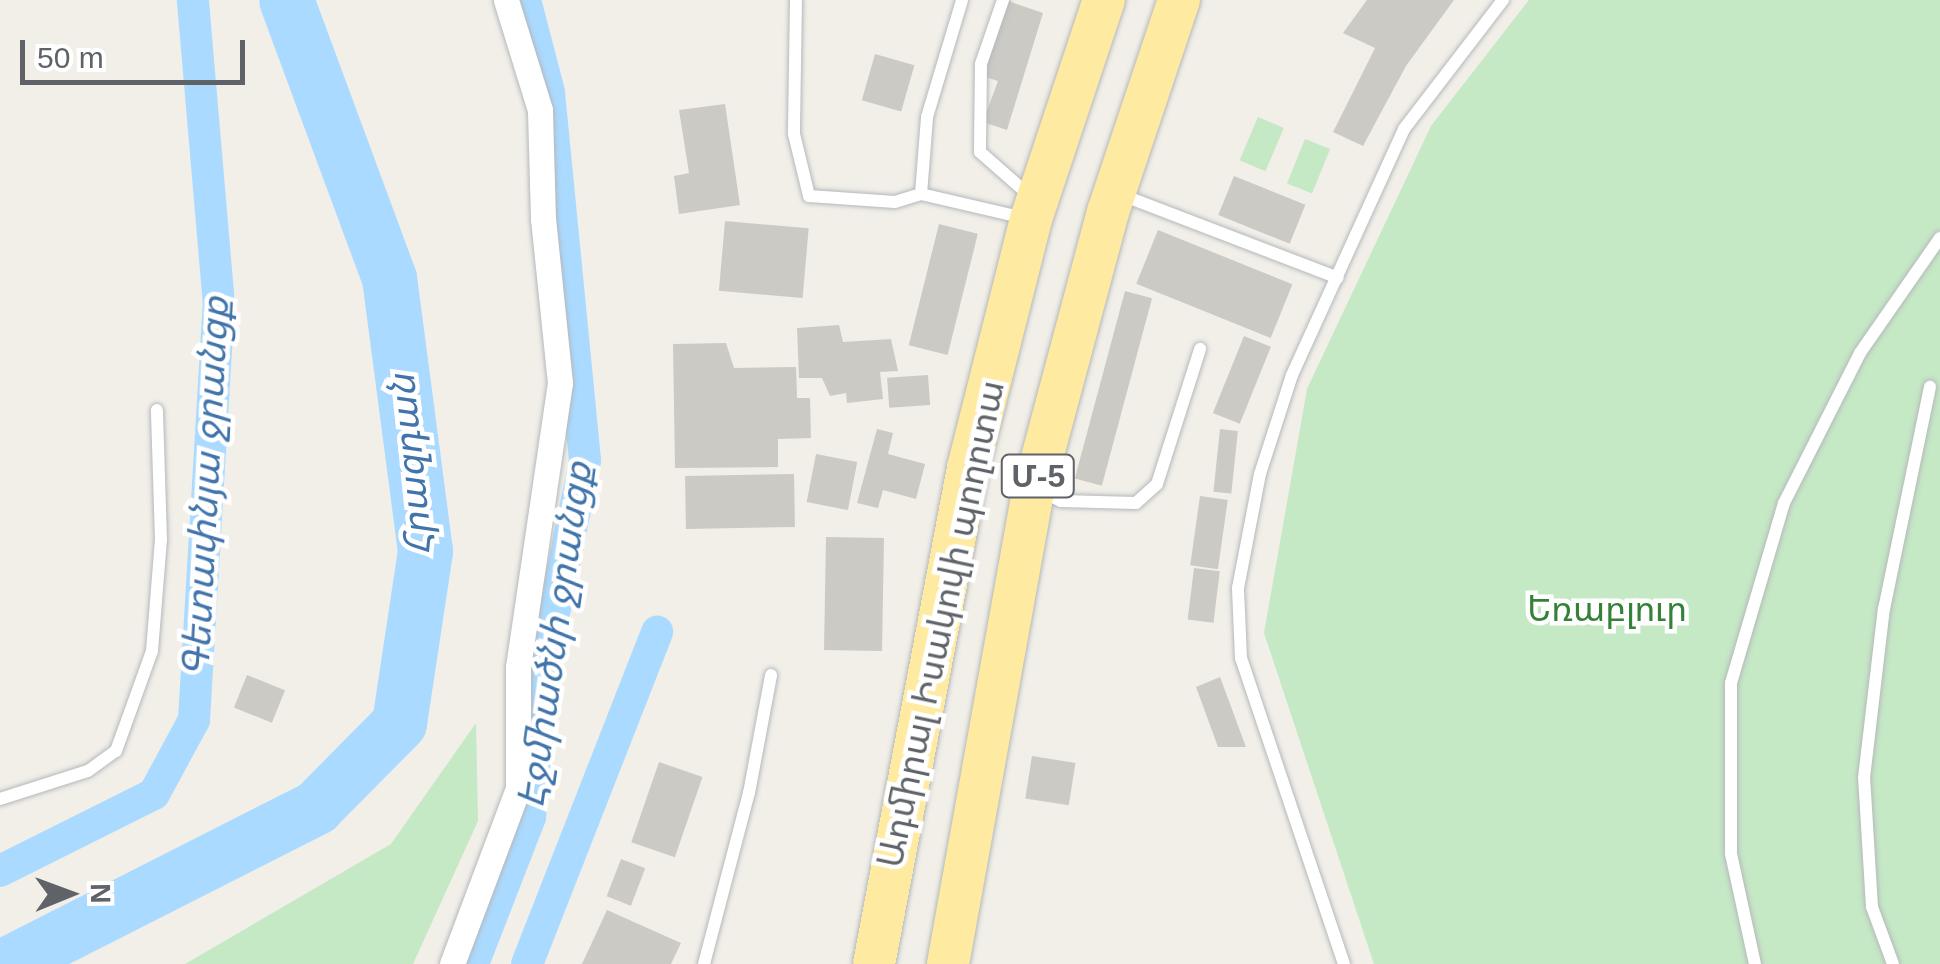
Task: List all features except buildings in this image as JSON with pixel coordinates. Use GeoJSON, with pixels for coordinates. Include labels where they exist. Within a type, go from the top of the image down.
{"type":"FeatureCollection","features":[{"type":"Feature","properties":{"kind":"highway","name":"Ադմիրալ Իսակովի պողոտա"},"geometry":{"type":"LineString","coordinates":[[874,964],[968,468],[1034,211],[1104,0]]}},
{"type":"Feature","properties":{"kind":"highway","name":"Ադմիրալ Իսակովի պողոտա"},"geometry":{"type":"LineString","coordinates":[[948,964],[1034,488],[1115,192],[1180,0]]}},
{"type":"Feature","properties":{"kind":"street"},"geometry":{"type":"LineString","coordinates":[[452,964],[518,788],[518,667],[560,383],[543,219],[540,110],[506,0]]}},
{"type":"Feature","properties":{"kind":"lane"},"geometry":{"type":"LineString","coordinates":[[796,0],[794,134],[809,196],[895,202],[921,194],[1034,211]]}},
{"type":"Feature","properties":{"kind":"lane"},"geometry":{"type":"LineString","coordinates":[[921,194],[927,116],[962,0]]}},
{"type":"Feature","properties":{"kind":"lane"},"geometry":{"type":"LineString","coordinates":[[1003,0],[981,64],[980,152],[1034,211]]}},
{"type":"Feature","properties":{"kind":"lane"},"geometry":{"type":"LineString","coordinates":[[1344,964],[1241,658],[1236,623],[1260,474],[1292,375],[1404,129],[1503,0]]}},
{"type":"Feature","properties":{"kind":"lane"},"geometry":{"type":"LineString","coordinates":[[1115,192],[1338,278]]}},
{"type":"Feature","properties":{"kind":"lane"},"geometry":{"type":"LineString","coordinates":[[1755,964],[1731,854],[1731,683],[1784,503],[1860,353],[1940,238]]}},
{"type":"Feature","properties":{"kind":"lane"},"geometry":{"type":"LineString","coordinates":[[1034,488],[1061,501],[1136,503],[1157,484],[1200,349]]}},
{"type":"Feature","properties":{"kind":"lane"},"geometry":{"type":"LineString","coordinates":[[1893,964],[1872,907],[1864,778],[1884,609],[1930,387]]}},
{"type":"Feature","properties":{"kind":"lane"},"geometry":{"type":"LineString","coordinates":[[0,800],[88,772],[116,750],[152,650],[161,540],[157,410]]}},
{"type":"Feature","properties":{"kind":"lane"},"geometry":{"type":"LineString","coordinates":[[704,964],[749,794],[771,675]]}},
{"type":"Feature","properties":{"kind":"green space","name":"Եռաբլուր"},"geometry":{"type":"Polygon","coordinates":[[[1529,0],[1940,0],[1940,964],[1374,964],[1264,633],[1307,389],[1431,126],[1529,0]]]}},
{"type":"Feature","properties":{"kind":"green space"},"geometry":{"type":"Polygon","coordinates":[[[1258,117],[1284,128],[1265,171],[1240,160],[1258,117]]]}},
{"type":"Feature","properties":{"kind":"green space"},"geometry":{"type":"Polygon","coordinates":[[[1305,139],[1330,149],[1312,194],[1287,184],[1305,139]]]}},
{"type":"Feature","properties":{"kind":"green space"},"geometry":{"type":"Polygon","coordinates":[[[476,723],[478,821],[413,964],[185,964],[391,844],[476,723]]]}},
{"type":"Feature","properties":{"kind":"waterway","name":"Գետափնյա ջրանցք"},"geometry":{"type":"LineString","coordinates":[[0,871],[154,794],[194,720],[219,305],[193,0]]}},
{"type":"Feature","properties":{"kind":"waterway","name":"Հրազդան"},"geometry":{"type":"LineString","coordinates":[[7,964],[316,807],[399,723],[425,551],[389,278],[286,0]]}},
{"type":"Feature","properties":{"kind":"waterway","name":"Էջմիածնի ջրանցք"},"geometry":{"type":"LineString","coordinates":[[473,964],[530,817],[543,667],[585,460],[549,92],[525,0]]}},
{"type":"Feature","properties":{"kind":"waterway"},"geometry":{"type":"LineString","coordinates":[[527,964],[657,632]]}}]}
